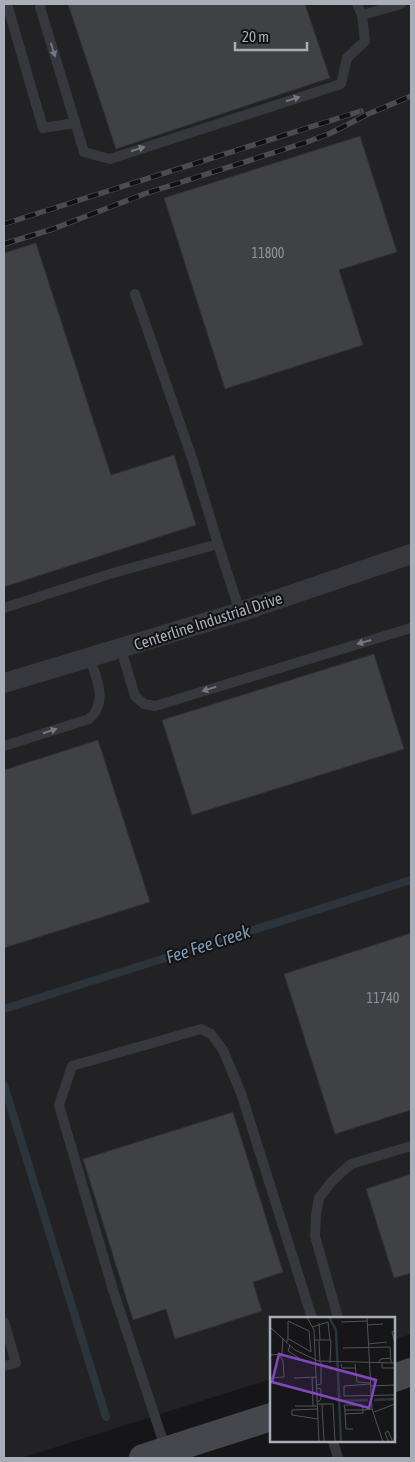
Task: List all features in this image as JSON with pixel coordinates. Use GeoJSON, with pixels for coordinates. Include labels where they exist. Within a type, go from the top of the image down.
{"type":"FeatureCollection","features":[{"type":"Feature","properties":{"kind":"main road"},"geometry":{"type":"LineString","coordinates":[[395,1378],[411,1372]]}},
{"type":"Feature","properties":{"kind":"main road"},"geometry":{"type":"LineString","coordinates":[[159,1456],[270,1417]]}},
{"type":"Feature","properties":{"kind":"street","name":"Centerline Industrial Drive"},"geometry":{"type":"LineString","coordinates":[[4,683],[240,612],[411,554]]}},
{"type":"Feature","properties":{"kind":"lane"},"geometry":{"type":"LineString","coordinates":[[7,4],[43,128],[75,123]]}},
{"type":"Feature","properties":{"kind":"lane"},"geometry":{"type":"LineString","coordinates":[[41,4],[40,7],[84,152],[110,159],[341,84],[347,58],[365,41],[362,16],[357,4]]}},
{"type":"Feature","properties":{"kind":"lane"},"geometry":{"type":"LineString","coordinates":[[362,16],[401,4]]}},
{"type":"Feature","properties":{"kind":"lane"},"geometry":{"type":"LineString","coordinates":[[135,294],[193,460],[240,612]]}},
{"type":"Feature","properties":{"kind":"lane"},"geometry":{"type":"LineString","coordinates":[[4,608],[113,573],[218,544]]}},
{"type":"Feature","properties":{"kind":"lane"},"geometry":{"type":"LineString","coordinates":[[121,649],[135,696],[144,704],[155,706],[411,628]]}},
{"type":"Feature","properties":{"kind":"lane"},"geometry":{"type":"LineString","coordinates":[[4,746],[89,719],[97,712],[100,701],[99,686],[89,656]]}},
{"type":"Feature","properties":{"kind":"lane"},"geometry":{"type":"LineString","coordinates":[[159,1456],[114,1290],[59,1105],[72,1066],[201,1029],[212,1034],[223,1050],[241,1093],[312,1317]]}},
{"type":"Feature","properties":{"kind":"lane"},"geometry":{"type":"LineString","coordinates":[[338,1317],[315,1236],[319,1198],[332,1181],[351,1164],[411,1146]]}},
{"type":"Feature","properties":{"kind":"lane"},"geometry":{"type":"LineString","coordinates":[[4,1322],[16,1363],[4,1366]]}},
{"type":"Feature","properties":{"kind":"lane"},"geometry":{"type":"LineString","coordinates":[[333,1442],[338,1458]]}},
{"type":"Feature","properties":{"kind":"shaded area"},"geometry":{"type":"Polygon","coordinates":[[[4,4],[411,4],[411,1334],[395,1340],[395,1317],[270,1317],[270,1379],[22,1458],[4,1458],[4,4]]]}},
{"type":"Feature","properties":{"kind":"building"},"geometry":{"type":"Polygon","coordinates":[[[68,4],[305,4],[330,78],[116,149],[68,4]]]}},
{"type":"Feature","properties":{"kind":"building"},"geometry":{"type":"Polygon","coordinates":[[[360,136],[397,252],[339,270],[363,345],[225,389],[164,198],[360,136]]]}},
{"type":"Feature","properties":{"kind":"building"},"geometry":{"type":"Polygon","coordinates":[[[36,243],[111,475],[174,455],[196,525],[4,587],[4,253],[36,243]]]}},
{"type":"Feature","properties":{"kind":"building"},"geometry":{"type":"Polygon","coordinates":[[[374,654],[404,749],[192,815],[162,720],[374,654]]]}},
{"type":"Feature","properties":{"kind":"building"},"geometry":{"type":"Polygon","coordinates":[[[98,740],[150,902],[4,948],[4,770],[98,740]]]}},
{"type":"Feature","properties":{"kind":"building"},"geometry":{"type":"Polygon","coordinates":[[[411,933],[411,1110],[335,1134],[284,974],[411,933]]]}},
{"type":"Feature","properties":{"kind":"building"},"geometry":{"type":"Polygon","coordinates":[[[233,1112],[283,1272],[253,1282],[262,1311],[175,1339],[166,1309],[133,1320],[83,1159],[233,1112]]]}},
{"type":"Feature","properties":{"kind":"building"},"geometry":{"type":"Polygon","coordinates":[[[411,1174],[411,1273],[394,1278],[366,1189],[411,1174]]]}},
{"type":"Feature","properties":{"kind":"waterway","name":"Fee Fee Creek"},"geometry":{"type":"LineString","coordinates":[[4,1009],[411,880]]}},
{"type":"Feature","properties":{"kind":"waterway"},"geometry":{"type":"LineString","coordinates":[[4,1085],[106,1417]]}},
{"type":"Feature","properties":{"kind":"railway"},"geometry":{"type":"LineString","coordinates":[[4,244],[53,229],[144,194],[307,142],[411,96]]}},
{"type":"Feature","properties":{"kind":"railway"},"geometry":{"type":"LineString","coordinates":[[4,224],[361,111]]}}]}
